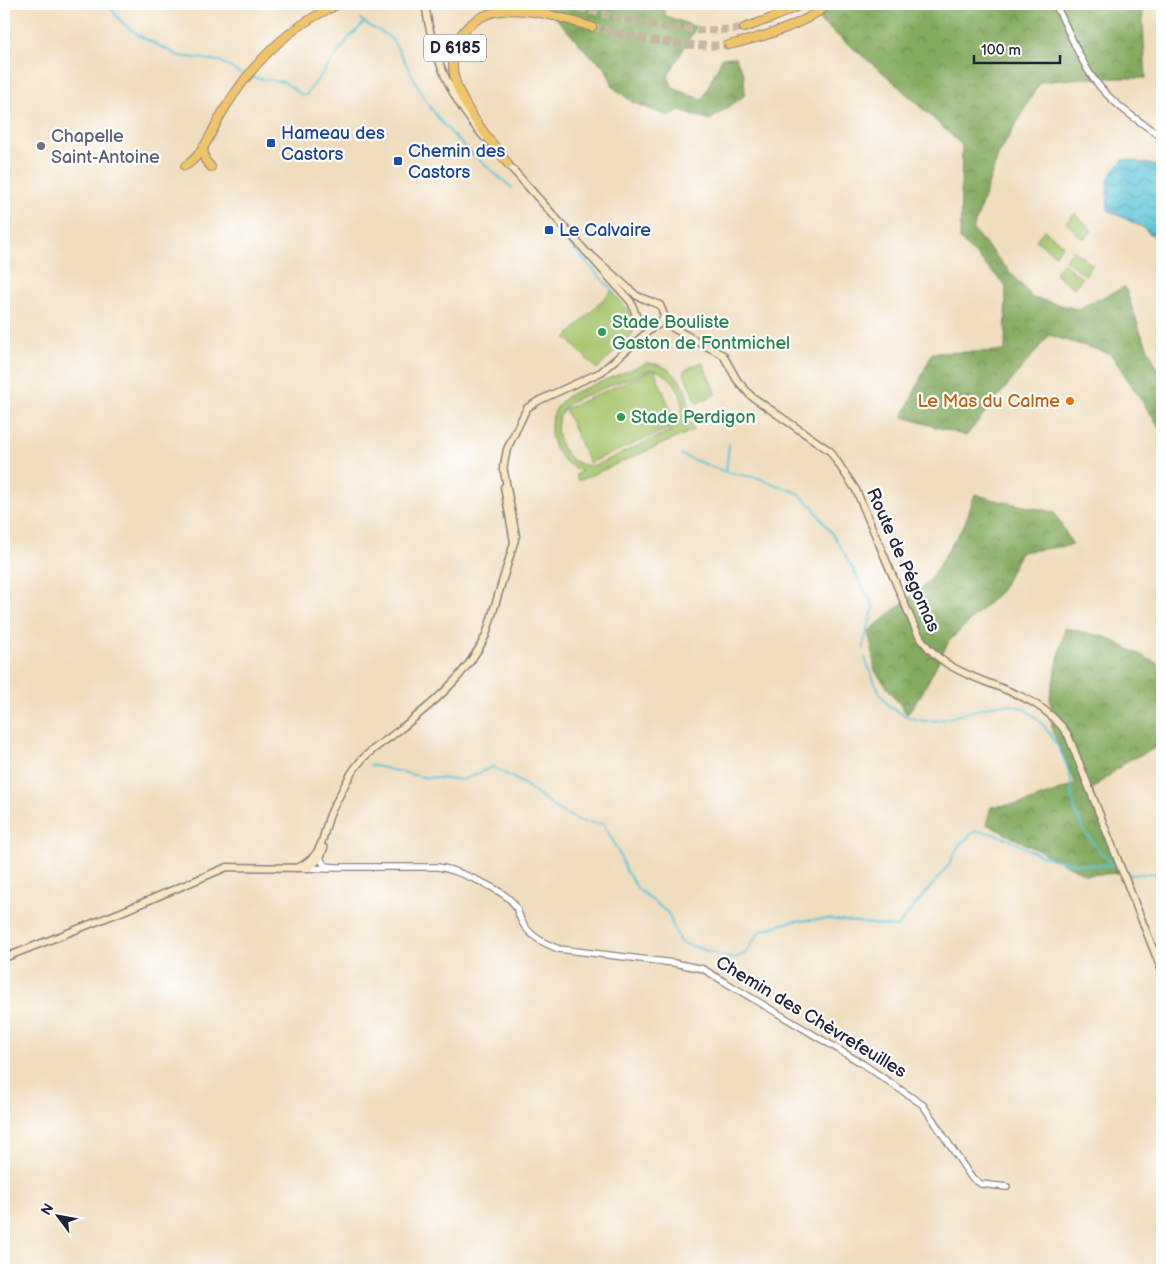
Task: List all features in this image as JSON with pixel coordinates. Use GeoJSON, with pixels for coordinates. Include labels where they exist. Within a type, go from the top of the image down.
{"type":"FeatureCollection","features":[{"type":"Feature","properties":{"kind":"highway"},"geometry":{"type":"LineString","coordinates":[[185,166],[194,159],[204,145],[244,78],[278,42],[308,19],[340,4]]}},
{"type":"Feature","properties":{"kind":"highway","name":"D 6185"},"geometry":{"type":"LineString","coordinates":[[520,4],[592,27]]}},
{"type":"Feature","properties":{"kind":"highway"},"geometry":{"type":"LineString","coordinates":[[744,28],[803,4]]}},
{"type":"Feature","properties":{"kind":"highway"},"geometry":{"type":"LineString","coordinates":[[730,45],[771,35],[796,25],[830,4]]}},
{"type":"Feature","properties":{"kind":"highway","name":"D 6185"},"geometry":{"type":"LineString","coordinates":[[508,164],[476,122],[457,86],[453,64],[457,42],[466,28],[477,17],[498,7],[526,9],[567,19]]}},
{"type":"Feature","properties":{"kind":"highway"},"geometry":{"type":"LineString","coordinates":[[204,145],[204,158],[211,167]]}},
{"type":"Feature","properties":{"kind":"main road"},"geometry":{"type":"LineString","coordinates":[[425,4],[434,49],[454,97],[473,125],[590,254],[631,302],[637,312]]}},
{"type":"Feature","properties":{"kind":"main road"},"geometry":{"type":"LineString","coordinates":[[590,254],[637,296],[647,302]]}},
{"type":"Feature","properties":{"kind":"main road"},"geometry":{"type":"LineString","coordinates":[[311,865],[321,846],[336,802],[352,773],[363,758],[415,717],[463,672],[486,634],[516,536],[503,466],[507,449],[527,408],[540,400],[601,372],[641,336],[655,328],[664,319],[664,312],[660,305],[654,302],[647,302],[640,306],[637,312],[637,320],[642,326],[655,328]]}},
{"type":"Feature","properties":{"kind":"main road","name":"Route de Pégomas"},"geometry":{"type":"LineString","coordinates":[[664,319],[673,328],[723,355],[737,380],[752,396],[819,442],[834,457],[856,490],[915,628],[926,648],[933,656],[952,668],[1033,701],[1053,715],[1061,724],[1068,735],[1162,971]]}},
{"type":"Feature","properties":{"kind":"main road"},"geometry":{"type":"LineString","coordinates":[[641,336],[642,326]]}},
{"type":"Feature","properties":{"kind":"main road","name":"Route de Pégomas"},"geometry":{"type":"LineString","coordinates":[[655,328],[673,328]]}},
{"type":"Feature","properties":{"kind":"main road"},"geometry":{"type":"LineString","coordinates":[[4,958],[121,912],[227,867],[297,868],[311,865],[320,858],[336,802]]}},
{"type":"Feature","properties":{"kind":"street"},"geometry":{"type":"LineString","coordinates":[[1055,4],[1086,68],[1123,110],[1162,137]]}},
{"type":"Feature","properties":{"kind":"street"},"geometry":{"type":"LineString","coordinates":[[320,858],[325,866]]}},
{"type":"Feature","properties":{"kind":"street","name":"Chemin des Chèvrefeuilles"},"geometry":{"type":"LineString","coordinates":[[311,865],[336,867],[438,867],[450,869],[505,895],[515,905],[522,922],[536,939],[559,949],[674,963],[703,969],[863,1064],[923,1105],[971,1177],[981,1184],[1007,1187]]}},
{"type":"Feature","properties":{"kind":"street","name":"Chemin des Chèvrefeuilles"},"geometry":{"type":"LineString","coordinates":[[311,865],[322,870],[336,867]]}},
{"type":"Feature","properties":{"kind":"green space"},"geometry":{"type":"Polygon","coordinates":[[[543,4],[663,4],[666,16],[696,27],[668,76],[673,88],[702,100],[722,58],[735,57],[744,74],[745,95],[710,120],[679,110],[670,117],[632,102],[614,88],[605,67],[589,54],[543,4]]]}},
{"type":"Feature","properties":{"kind":"green space"},"geometry":{"type":"Polygon","coordinates":[[[799,4],[1142,4],[1146,78],[1083,78],[1040,82],[998,156],[973,230],[1033,298],[1077,309],[1125,287],[1140,331],[1162,379],[1162,432],[1111,354],[1049,335],[966,436],[903,417],[932,353],[1005,351],[1006,286],[960,239],[962,145],[887,76],[799,4]]]}},
{"type":"Feature","properties":{"kind":"green space"},"geometry":{"type":"Polygon","coordinates":[[[1075,213],[1092,231],[1083,240],[1066,222],[1075,213]]]}},
{"type":"Feature","properties":{"kind":"green space"},"geometry":{"type":"Polygon","coordinates":[[[1044,230],[1063,245],[1055,255],[1036,240],[1044,230]]]}},
{"type":"Feature","properties":{"kind":"green space"},"geometry":{"type":"Polygon","coordinates":[[[1073,250],[1093,265],[1085,275],[1065,260],[1073,250]]]}},
{"type":"Feature","properties":{"kind":"green space"},"geometry":{"type":"Polygon","coordinates":[[[1063,263],[1082,278],[1074,288],[1055,273],[1063,263]]]}},
{"type":"Feature","properties":{"kind":"green space","name":"Stade Bouliste Gaston de Fontmichel"},"geometry":{"type":"Polygon","coordinates":[[[611,291],[620,300],[631,317],[633,322],[632,335],[597,369],[566,338],[611,291]]]}},
{"type":"Feature","properties":{"kind":"green space"},"geometry":{"type":"Polygon","coordinates":[[[702,362],[716,394],[697,403],[683,371],[702,362]]]}},
{"type":"Feature","properties":{"kind":"green space","name":"Stade Perdigon"},"geometry":{"type":"Polygon","coordinates":[[[647,363],[658,365],[668,369],[682,384],[688,404],[685,426],[691,423],[694,430],[578,481],[576,475],[582,471],[570,465],[561,457],[551,436],[554,412],[561,402],[571,394],[647,363]],[[648,370],[574,400],[564,408],[557,430],[565,452],[573,460],[583,465],[596,465],[674,429],[677,425],[589,463],[565,409],[652,370],[648,370]],[[654,370],[677,425],[682,412],[680,394],[670,379],[663,373],[654,370]]]}},
{"type":"Feature","properties":{"kind":"green space"},"geometry":{"type":"Polygon","coordinates":[[[975,494],[994,500],[1054,512],[1073,545],[1021,552],[1000,592],[949,641],[921,695],[907,714],[875,671],[869,631],[929,581],[965,523],[975,494]]]}},
{"type":"Feature","properties":{"kind":"green space"},"geometry":{"type":"Polygon","coordinates":[[[1065,628],[1106,637],[1162,666],[1162,745],[1127,761],[1091,790],[1119,873],[1087,875],[986,824],[991,807],[1025,803],[1076,784],[1052,730],[1050,696],[1065,628]]]}},
{"type":"Feature","properties":{"kind":"water"},"geometry":{"type":"Polygon","coordinates":[[[1125,159],[1162,167],[1162,243],[1142,227],[1108,210],[1107,188],[1110,176],[1125,159]]]}},
{"type":"Feature","properties":{"kind":"waterway"},"geometry":{"type":"LineString","coordinates":[[107,4],[122,22],[138,35],[179,56],[220,61],[244,76]]}},
{"type":"Feature","properties":{"kind":"waterway"},"geometry":{"type":"LineString","coordinates":[[361,19],[392,40],[436,116],[467,149],[512,188]]}},
{"type":"Feature","properties":{"kind":"waterway"},"geometry":{"type":"LineString","coordinates":[[249,77],[284,82],[302,95],[306,95],[349,38],[364,23]]}},
{"type":"Feature","properties":{"kind":"waterway"},"geometry":{"type":"LineString","coordinates":[[559,233],[615,293]]}},
{"type":"Feature","properties":{"kind":"waterway"},"geometry":{"type":"LineString","coordinates":[[729,444],[726,472],[758,478],[798,493],[812,506],[836,539],[874,607],[864,641],[864,649]]}},
{"type":"Feature","properties":{"kind":"waterway"},"geometry":{"type":"LineString","coordinates":[[681,455],[726,472]]}},
{"type":"Feature","properties":{"kind":"waterway"},"geometry":{"type":"LineString","coordinates":[[865,658],[885,702],[902,714],[919,720],[936,720],[952,717],[1000,704],[1015,705],[1029,712],[1049,733],[1065,761],[1071,779],[1075,808],[1083,828],[1104,856],[1120,869]]}},
{"type":"Feature","properties":{"kind":"waterway"},"geometry":{"type":"LineString","coordinates":[[370,765],[423,777],[462,780],[493,767],[524,784],[558,810],[580,821],[604,824],[626,871],[638,889],[668,913],[680,942],[732,959],[745,954],[760,931],[793,921],[828,919],[897,927],[948,866],[959,845],[975,831],[1003,837],[1059,861],[1091,865],[1112,865]]}},
{"type":"Feature","properties":{"kind":"waterway"},"geometry":{"type":"LineString","coordinates":[[1126,873],[1130,875],[1156,873],[1162,883]]}},
{"type":"Feature","properties":{"kind":"tunnel"},"geometry":{"type":"LineString","coordinates":[[567,4],[632,21],[676,28],[698,30],[744,28]]}},
{"type":"Feature","properties":{"kind":"tunnel"},"geometry":{"type":"LineString","coordinates":[[592,27],[677,44],[729,45]]}},
{"type":"Feature","properties":{"kind":"place","name":"Hameau des Castors"},"geometry":{"type":"Point","coordinates":[271,143]}},
{"type":"Feature","properties":{"kind":"place","name":"Chapelle Saint-Antoine"},"geometry":{"type":"Point","coordinates":[41,146]}},
{"type":"Feature","properties":{"kind":"place","name":"Chemin des Castors"},"geometry":{"type":"Point","coordinates":[398,161]}},
{"type":"Feature","properties":{"kind":"place","name":"Le Calvaire"},"geometry":{"type":"Point","coordinates":[549,230]}},
{"type":"Feature","properties":{"kind":"place","name":"Stade Bouliste Gaston de Fontmichel"},"geometry":{"type":"Point","coordinates":[602,332]}},
{"type":"Feature","properties":{"kind":"place","name":"Le Mas du Calme"},"geometry":{"type":"Point","coordinates":[1070,401]}},
{"type":"Feature","properties":{"kind":"place","name":"Stade Perdigon"},"geometry":{"type":"Point","coordinates":[621,417]}}]}
